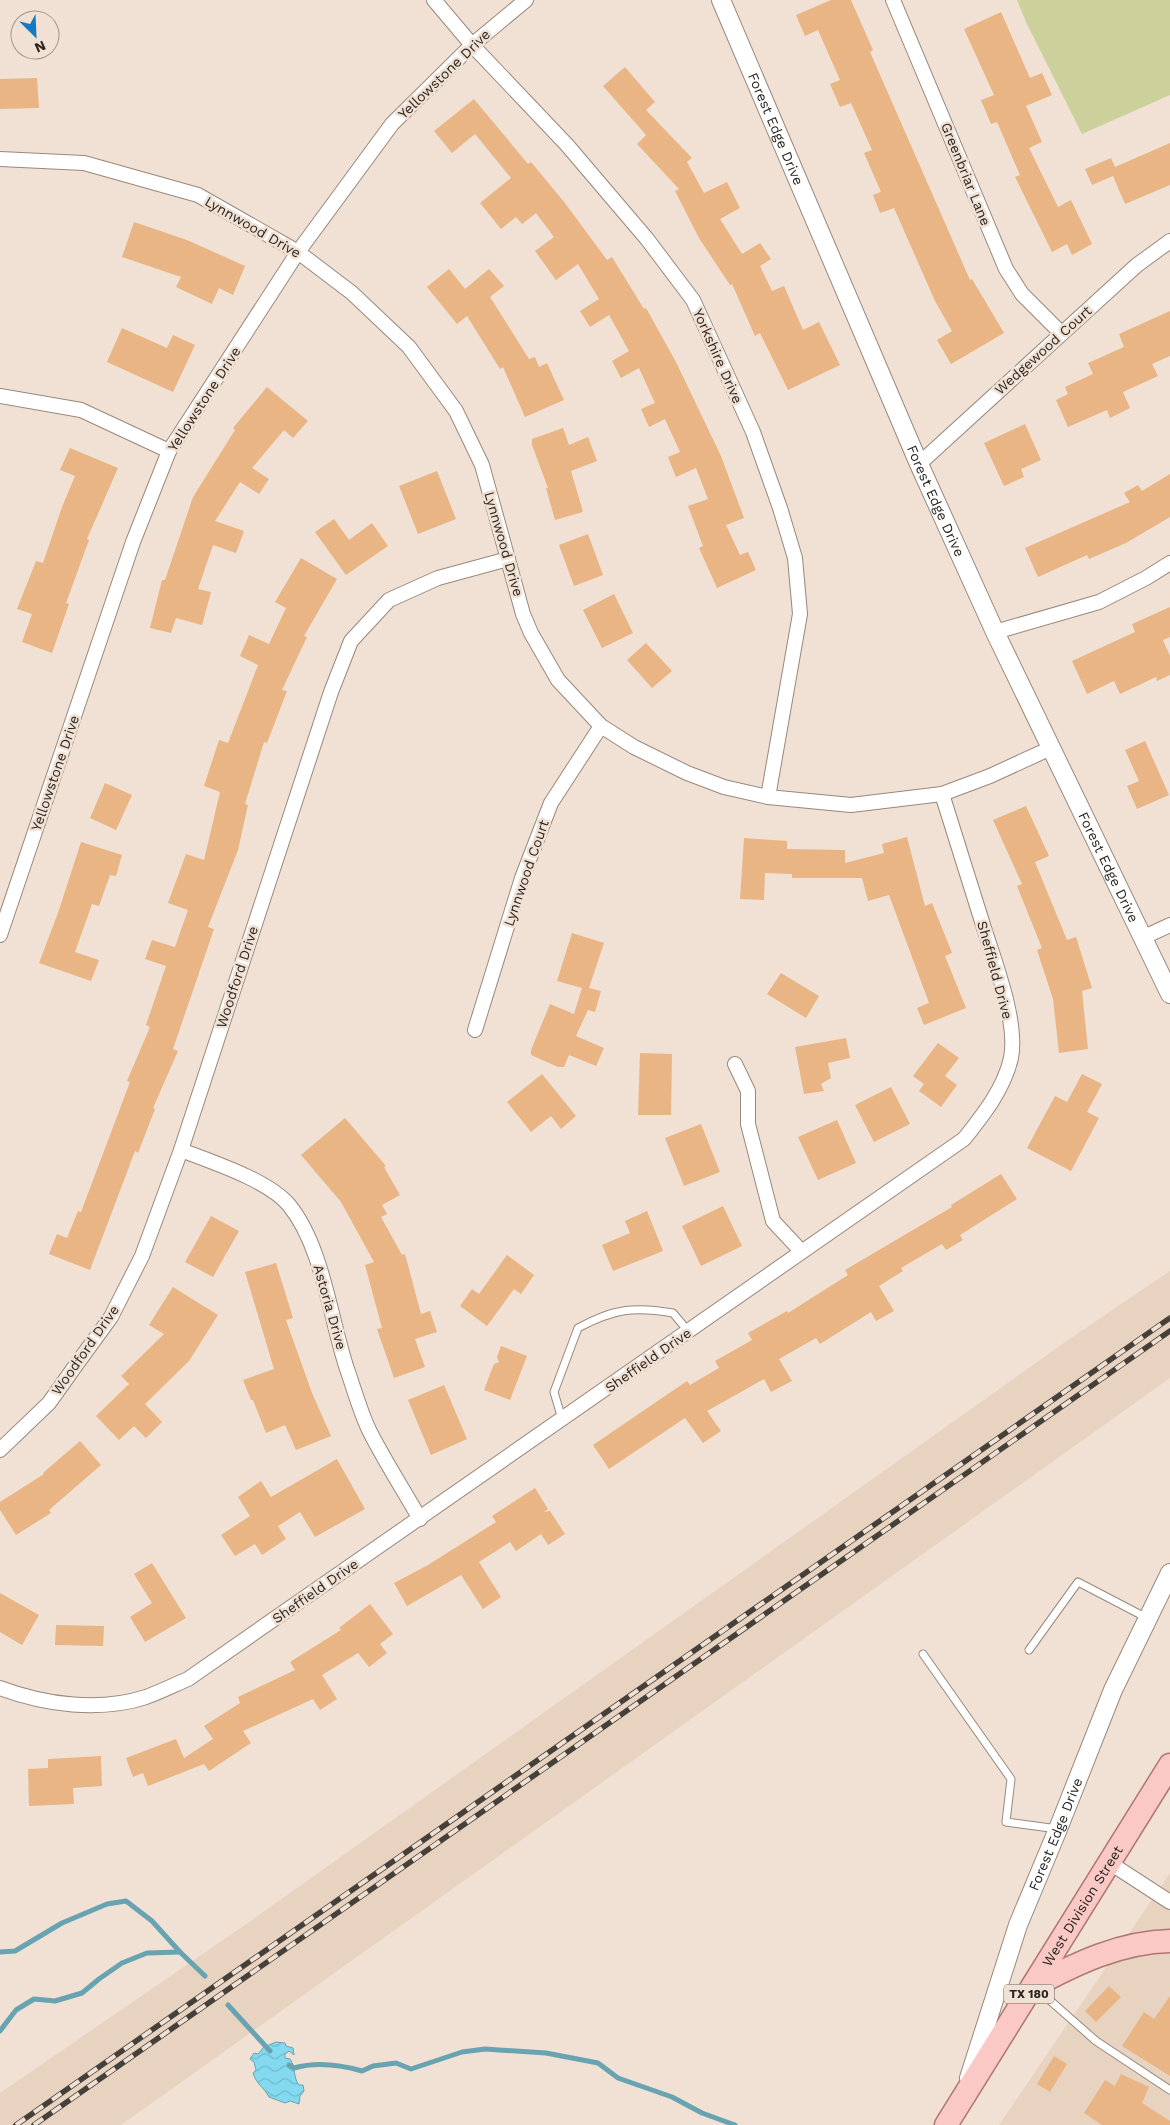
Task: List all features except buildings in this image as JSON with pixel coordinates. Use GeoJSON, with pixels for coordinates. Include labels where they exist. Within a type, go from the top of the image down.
{"type":"FeatureCollection","features":[{"type":"Feature","properties":{"kind":"main road","name":"West Division Street"},"geometry":{"type":"LineString","coordinates":[[946,2125],[1170,1765]]}},
{"type":"Feature","properties":{"kind":"main road"},"geometry":{"type":"LineString","coordinates":[[1034,1986],[1077,1963],[1130,1945],[1170,1941]]}},
{"type":"Feature","properties":{"kind":"street","name":"Yorkshire Drive"},"geometry":{"type":"LineString","coordinates":[[434,0],[472,45],[567,145],[647,239],[693,300],[753,432],[780,508],[795,558],[800,614],[768,797]]}},
{"type":"Feature","properties":{"kind":"street","name":"Yellowstone Drive"},"geometry":{"type":"LineString","coordinates":[[0,935],[133,542],[169,451],[298,252],[392,124],[472,45],[526,0]]}},
{"type":"Feature","properties":{"kind":"street","name":"Forest Edge Drive"},"geometry":{"type":"LineString","coordinates":[[721,0],[919,464],[995,632],[1170,994]]}},
{"type":"Feature","properties":{"kind":"street","name":"Greenbriar Lane"},"geometry":{"type":"LineString","coordinates":[[894,0],[1006,269],[1022,294],[1061,333]]}},
{"type":"Feature","properties":{"kind":"street","name":"Lynnwood Drive"},"geometry":{"type":"LineString","coordinates":[[0,159],[84,163],[198,195],[298,252],[352,293],[409,347],[456,411],[482,465],[531,634],[558,680],[601,726],[634,747],[687,773],[724,787],[768,797],[851,805],[942,794],[990,776],[1051,748]]}},
{"type":"Feature","properties":{"kind":"street","name":"Wedgewood Court"},"geometry":{"type":"LineString","coordinates":[[919,464],[1061,333],[1137,266],[1170,241]]}},
{"type":"Feature","properties":{"kind":"street"},"geometry":{"type":"LineString","coordinates":[[0,396],[81,410],[169,451]]}},
{"type":"Feature","properties":{"kind":"street","name":"Woodford Drive"},"geometry":{"type":"LineString","coordinates":[[0,1450],[49,1403],[111,1317],[142,1256],[181,1150],[325,710],[350,641],[389,600],[438,578],[508,559]]}},
{"type":"Feature","properties":{"kind":"street"},"geometry":{"type":"LineString","coordinates":[[995,632],[1099,602],[1146,578],[1170,563]]}},
{"type":"Feature","properties":{"kind":"street","name":"Lynnwood Court"},"geometry":{"type":"LineString","coordinates":[[474,1030],[522,878],[551,803],[601,726]]}},
{"type":"Feature","properties":{"kind":"street","name":"Sheffield Drive"},"geometry":{"type":"LineString","coordinates":[[0,1688],[21,1696],[53,1703],[104,1705],[145,1697],[188,1679],[964,1139],[990,1107],[1001,1084],[1011,1057],[1011,1031],[1004,994],[942,794]]}},
{"type":"Feature","properties":{"kind":"street"},"geometry":{"type":"LineString","coordinates":[[1144,937],[1170,925]]}},
{"type":"Feature","properties":{"kind":"street"},"geometry":{"type":"LineString","coordinates":[[735,1064],[748,1091],[748,1124],[773,1221],[801,1251]]}},
{"type":"Feature","properties":{"kind":"street","name":"Astoria Drive"},"geometry":{"type":"LineString","coordinates":[[181,1150],[250,1179],[274,1192],[288,1205],[306,1232],[322,1273],[334,1325],[369,1429],[420,1519]]}},
{"type":"Feature","properties":{"kind":"street","name":"Forest Edge Drive"},"geometry":{"type":"LineString","coordinates":[[961,2102],[1018,1925],[1113,1690],[1170,1573]]}},
{"type":"Feature","properties":{"kind":"street"},"geometry":{"type":"LineString","coordinates":[[1110,1863],[1170,1902]]}},
{"type":"Feature","properties":{"kind":"lane"},"geometry":{"type":"LineString","coordinates":[[562,1419],[554,1392],[578,1328],[597,1318],[628,1309],[672,1314],[688,1331]]}},
{"type":"Feature","properties":{"kind":"lane"},"geometry":{"type":"LineString","coordinates":[[1028,1650],[1078,1582],[1148,1619]]}},
{"type":"Feature","properties":{"kind":"lane"},"geometry":{"type":"LineString","coordinates":[[923,1654],[1011,1779],[1006,1822],[1058,1829]]}},
{"type":"Feature","properties":{"kind":"lane"},"geometry":{"type":"LineString","coordinates":[[1034,1986],[1096,2041],[1170,2090]]}},
{"type":"Feature","properties":{"kind":"shaded area"},"geometry":{"type":"Polygon","coordinates":[[[1170,1271],[1170,1378],[121,2125],[0,2125],[0,2093],[245,1925],[1071,1338],[1170,1271]]]}},
{"type":"Feature","properties":{"kind":"shaded area"},"geometry":{"type":"Polygon","coordinates":[[[1170,1873],[1170,2125],[999,2125],[1170,1873]]]}},
{"type":"Feature","properties":{"kind":"green space"},"geometry":{"type":"Polygon","coordinates":[[[1017,0],[1170,0],[1170,95],[1082,134],[1026,22],[1017,0]]]}},
{"type":"Feature","properties":{"kind":"water"},"geometry":{"type":"Polygon","coordinates":[[[276,2042],[285,2043],[286,2046],[293,2048],[294,2055],[289,2051],[285,2054],[285,2058],[290,2059],[297,2082],[299,2085],[303,2085],[304,2091],[300,2096],[299,2104],[290,2101],[285,2103],[269,2097],[254,2077],[253,2073],[256,2070],[254,2062],[250,2059],[254,2053],[258,2054],[264,2047],[276,2042]]]}},
{"type":"Feature","properties":{"kind":"waterway"},"geometry":{"type":"LineString","coordinates":[[0,1952],[15,1951],[62,1923],[107,1904],[126,1901],[152,1921],[205,1976]]}},
{"type":"Feature","properties":{"kind":"waterway"},"geometry":{"type":"LineString","coordinates":[[0,2031],[16,2010],[34,1999],[55,2001],[82,1993],[122,1963],[147,1953],[180,1952]]}},
{"type":"Feature","properties":{"kind":"waterway"},"geometry":{"type":"LineString","coordinates":[[228,2005],[270,2051]]}},
{"type":"Feature","properties":{"kind":"waterway"},"geometry":{"type":"LineString","coordinates":[[289,2065],[294,2068],[328,2065],[362,2071],[373,2066],[396,2063],[411,2069],[462,2052],[485,2049],[546,2053],[598,2063],[618,2078],[672,2097],[702,2113],[735,2125]]}},
{"type":"Feature","properties":{"kind":"railway"},"geometry":{"type":"LineString","coordinates":[[16,2125],[1170,1318]]}},
{"type":"Feature","properties":{"kind":"railway"},"geometry":{"type":"LineString","coordinates":[[34,2125],[1170,1331]]}}]}
